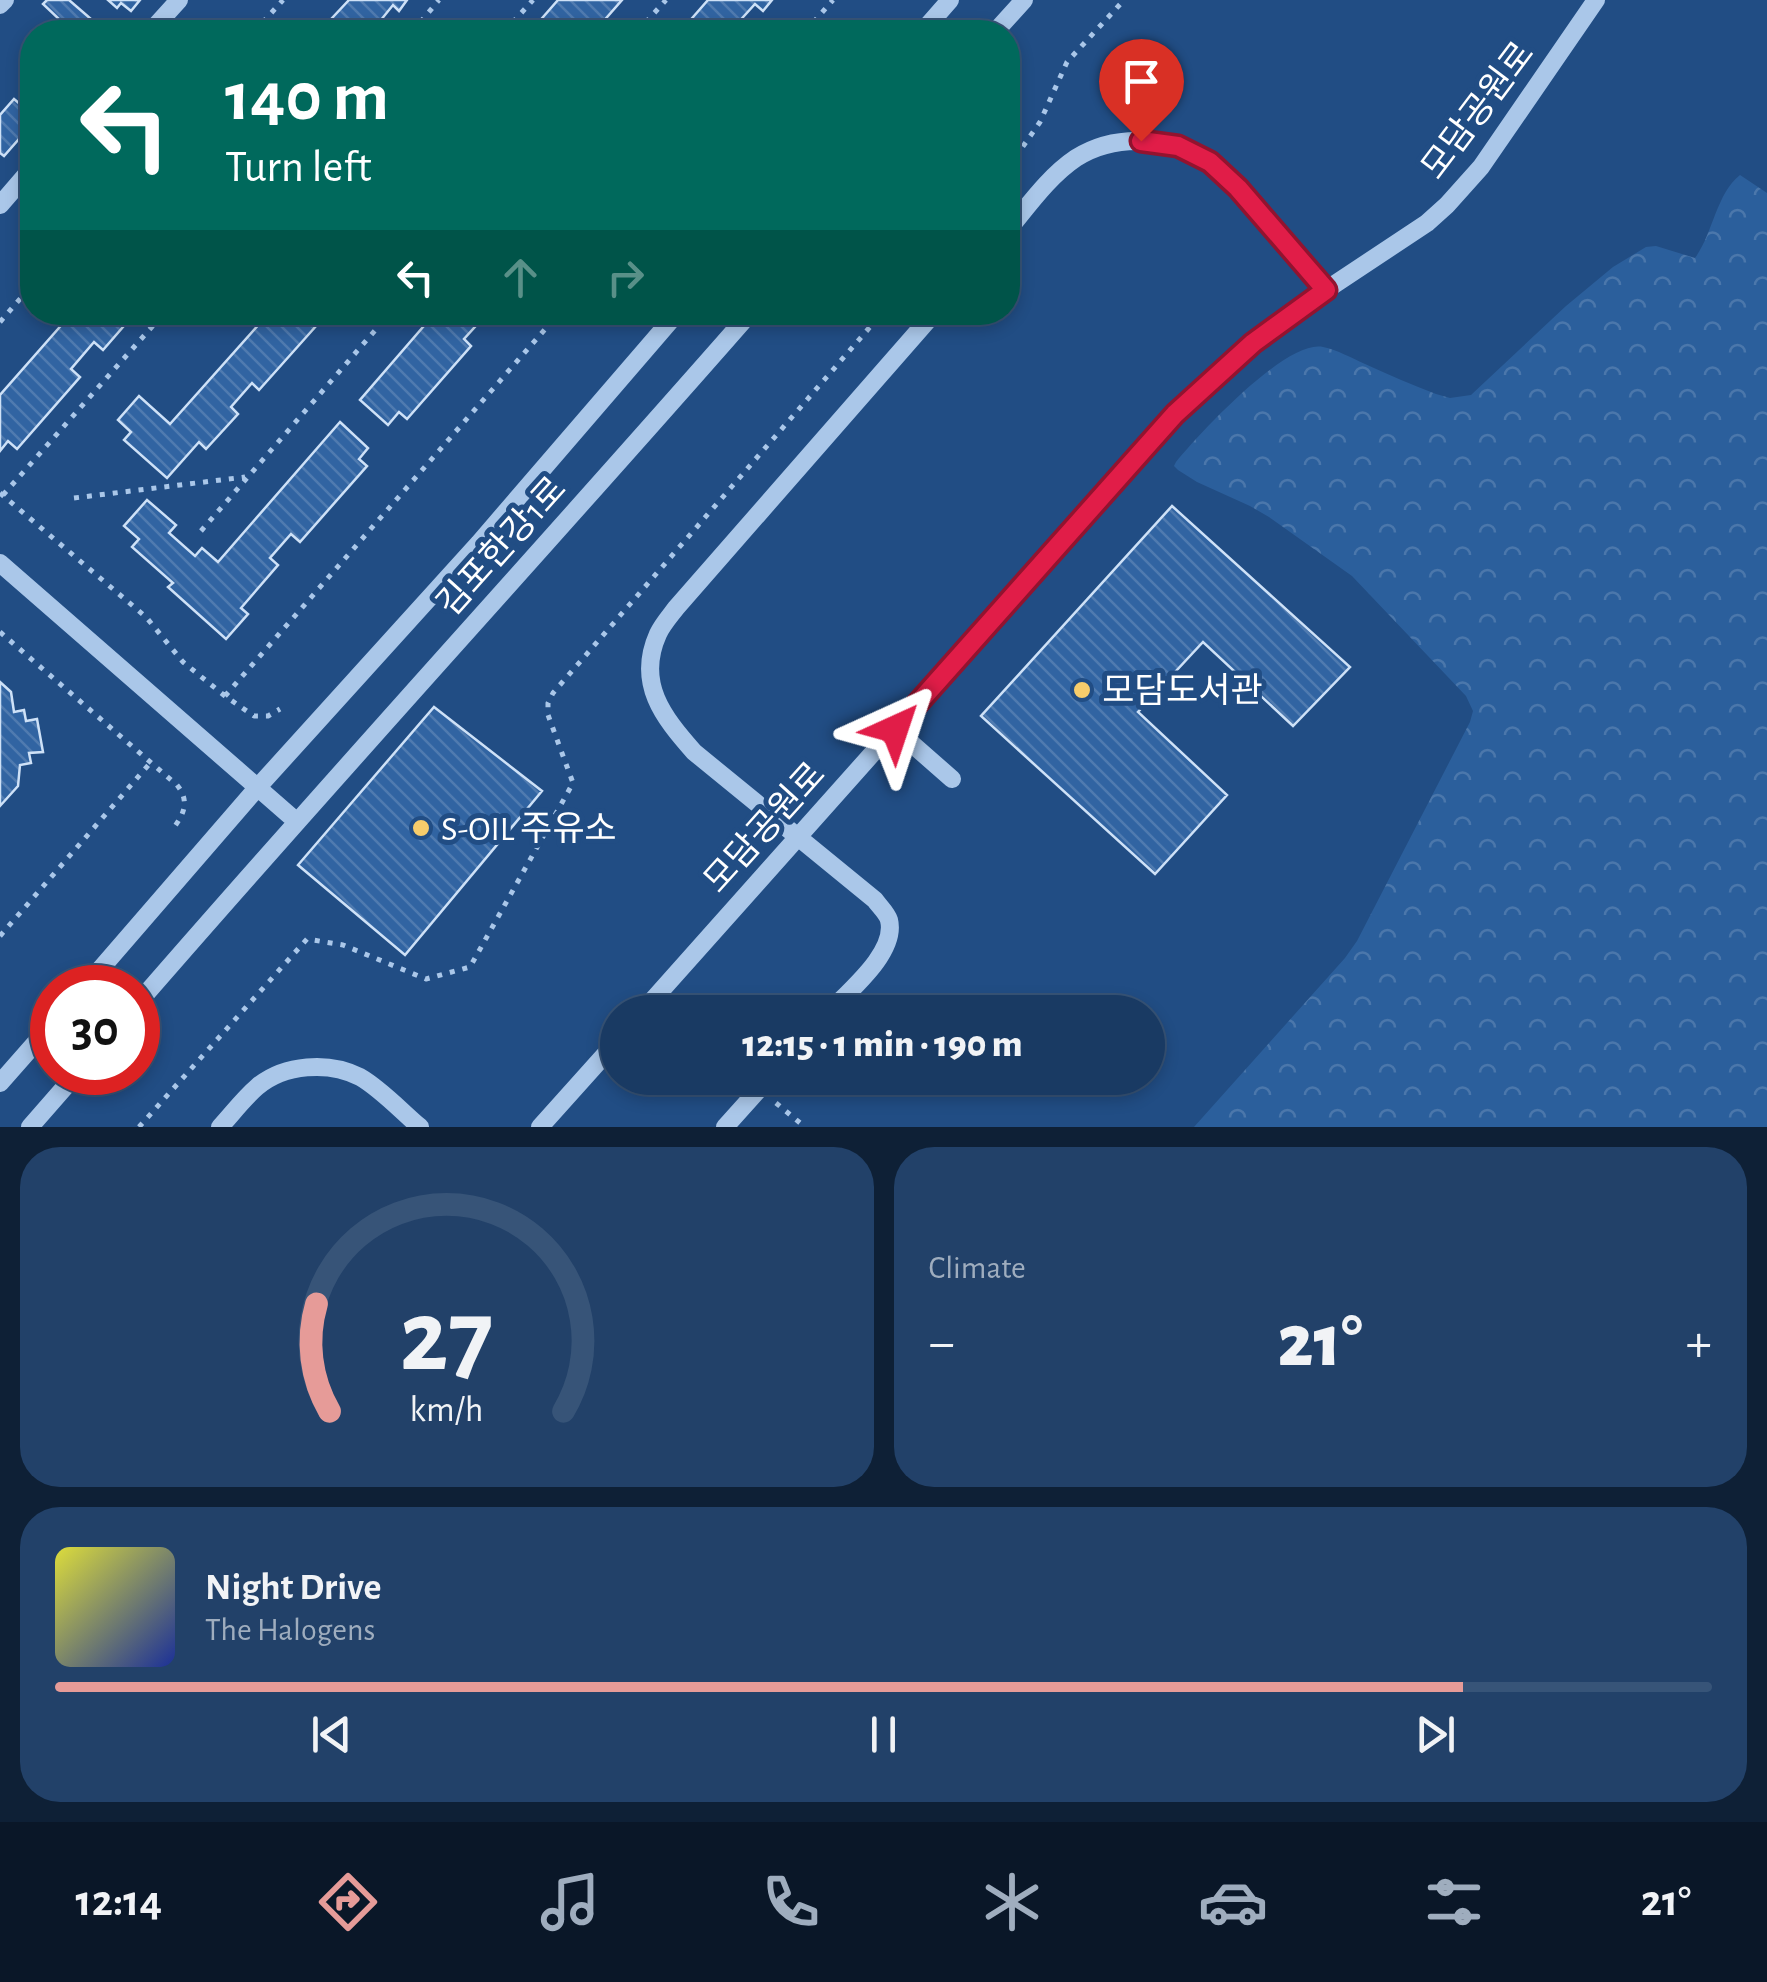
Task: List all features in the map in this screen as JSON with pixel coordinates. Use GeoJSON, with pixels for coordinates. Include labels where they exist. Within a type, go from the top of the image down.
{"type":"FeatureCollection","features":[{"type":"Feature","properties":{"kind":"street"},"geometry":{"type":"LineString","coordinates":[[161,20],[179,0]]}},
{"type":"Feature","properties":{"kind":"street"},"geometry":{"type":"LineString","coordinates":[[932,20],[950,0]]}},
{"type":"Feature","properties":{"kind":"street"},"geometry":{"type":"LineString","coordinates":[[1006,20],[1024,0]]}},
{"type":"Feature","properties":{"kind":"street","name":"모담공원로"},"geometry":{"type":"LineString","coordinates":[[657,995],[1175,414],[1253,343],[1448,205],[1481,167],[1596,0]]}},
{"type":"Feature","properties":{"kind":"street"},"geometry":{"type":"LineString","coordinates":[[1020,216],[1076,158],[1108,144],[1141,141],[1178,146],[1210,162],[1238,188],[1326,290]]}},
{"type":"Feature","properties":{"kind":"street"},"geometry":{"type":"LineString","coordinates":[[0,206],[20,182]]}},
{"type":"Feature","properties":{"kind":"street","name":"김포한강1로"},"geometry":{"type":"LineString","coordinates":[[104,965],[667,325]]}},
{"type":"Feature","properties":{"kind":"street","name":"김포한강1로"},"geometry":{"type":"LineString","coordinates":[[160,979],[740,325]]}},
{"type":"Feature","properties":{"kind":"street"},"geometry":{"type":"LineString","coordinates":[[845,995],[876,962],[889,941],[889,917],[875,900],[694,752],[668,724],[653,695],[650,664],[658,633],[676,608],[924,325]]}},
{"type":"Feature","properties":{"kind":"street"},"geometry":{"type":"LineString","coordinates":[[0,563],[296,821]]}},
{"type":"Feature","properties":{"kind":"street"},"geometry":{"type":"LineString","coordinates":[[895,729],[952,779]]}},
{"type":"Feature","properties":{"kind":"street"},"geometry":{"type":"LineString","coordinates":[[0,1083],[30,1049]]}},
{"type":"Feature","properties":{"kind":"street"},"geometry":{"type":"LineString","coordinates":[[540,1127],[600,1060]]}},
{"type":"Feature","properties":{"kind":"street"},"geometry":{"type":"LineString","coordinates":[[220,1127],[259,1085],[285,1072],[310,1067],[335,1067],[362,1078],[420,1127]]}},
{"type":"Feature","properties":{"kind":"street"},"geometry":{"type":"LineString","coordinates":[[30,1127],[58,1095]]}},
{"type":"Feature","properties":{"kind":"street"},"geometry":{"type":"LineString","coordinates":[[724,1127],[753,1095]]}},
{"type":"Feature","properties":{"kind":"path"},"geometry":{"type":"LineString","coordinates":[[265,20],[283,0]]}},
{"type":"Feature","properties":{"kind":"path"},"geometry":{"type":"LineString","coordinates":[[422,20],[440,0]]}},
{"type":"Feature","properties":{"kind":"path"},"geometry":{"type":"LineString","coordinates":[[515,20],[533,0]]}},
{"type":"Feature","properties":{"kind":"path"},"geometry":{"type":"LineString","coordinates":[[648,20],[666,0]]}},
{"type":"Feature","properties":{"kind":"path"},"geometry":{"type":"LineString","coordinates":[[816,20],[833,0]]}},
{"type":"Feature","properties":{"kind":"path"},"geometry":{"type":"LineString","coordinates":[[1020,151],[1040,122],[1067,62],[1124,0]]}},
{"type":"Feature","properties":{"kind":"path"},"geometry":{"type":"LineString","coordinates":[[0,322],[20,299]]}},
{"type":"Feature","properties":{"kind":"path"},"geometry":{"type":"LineString","coordinates":[[152,325],[2,494],[146,617],[183,662],[225,696],[254,716],[268,716],[280,709]]}},
{"type":"Feature","properties":{"kind":"path"},"geometry":{"type":"LineString","coordinates":[[201,531],[380,325]]}},
{"type":"Feature","properties":{"kind":"path"},"geometry":{"type":"LineString","coordinates":[[225,696],[549,325]]}},
{"type":"Feature","properties":{"kind":"path"},"geometry":{"type":"LineString","coordinates":[[139,1127],[307,939],[342,946],[426,979],[470,967],[572,784],[548,714],[554,693],[872,325]]}},
{"type":"Feature","properties":{"kind":"path"},"geometry":{"type":"LineString","coordinates":[[74,498],[248,477]]}},
{"type":"Feature","properties":{"kind":"path"},"geometry":{"type":"LineString","coordinates":[[0,632],[177,785],[185,799],[182,817],[175,826]]}},
{"type":"Feature","properties":{"kind":"path"},"geometry":{"type":"LineString","coordinates":[[0,936],[151,762]]}},
{"type":"Feature","properties":{"kind":"path"},"geometry":{"type":"LineString","coordinates":[[775,1095],[804,1127]]}},
{"type":"Feature","properties":{"kind":"green space"},"geometry":{"type":"Polygon","coordinates":[[[1740,175],[1767,193],[1767,1127],[1194,1127],[1357,941],[1473,711],[1466,696],[1352,576],[1269,517],[1178,470],[1176,462],[1244,391],[1288,358],[1307,349],[1334,350],[1450,398],[1471,395],[1613,267],[1646,247],[1656,246],[1695,258],[1725,193],[1740,175]]]}},
{"type":"Feature","properties":{"kind":"building"},"geometry":{"type":"Polygon","coordinates":[[[47,0],[69,0],[92,20],[58,20],[43,4],[47,0]]]}},
{"type":"Feature","properties":{"kind":"building"},"geometry":{"type":"Polygon","coordinates":[[[108,0],[140,0],[131,11],[121,3],[117,8],[108,0]]]}},
{"type":"Feature","properties":{"kind":"building"},"geometry":{"type":"Polygon","coordinates":[[[349,0],[407,0],[399,11],[393,5],[381,20],[330,20],[349,0]]]}},
{"type":"Feature","properties":{"kind":"building"},"geometry":{"type":"Polygon","coordinates":[[[558,0],[622,0],[604,20],[540,20],[558,0]]]}},
{"type":"Feature","properties":{"kind":"building"},"geometry":{"type":"Polygon","coordinates":[[[708,0],[772,0],[763,11],[755,4],[740,20],[690,20],[708,0]]]}},
{"type":"Feature","properties":{"kind":"building"},"geometry":{"type":"Polygon","coordinates":[[[14,99],[20,104],[20,138],[4,156],[0,153],[0,115],[14,99]]]}},
{"type":"Feature","properties":{"kind":"building"},"geometry":{"type":"Polygon","coordinates":[[[62,325],[125,325],[103,350],[94,342],[71,369],[80,377],[17,449],[8,441],[0,451],[0,395],[62,325]]]}},
{"type":"Feature","properties":{"kind":"building"},"geometry":{"type":"Polygon","coordinates":[[[258,325],[317,325],[259,390],[252,383],[231,407],[238,414],[206,449],[199,442],[167,478],[124,440],[131,432],[118,420],[139,396],[170,424],[258,325]]]}},
{"type":"Feature","properties":{"kind":"building"},"geometry":{"type":"Polygon","coordinates":[[[425,325],[477,325],[464,339],[471,346],[407,419],[399,412],[388,425],[360,400],[425,325]]]}},
{"type":"Feature","properties":{"kind":"building"},"geometry":{"type":"Polygon","coordinates":[[[340,422],[368,448],[359,459],[367,466],[300,542],[291,534],[270,558],[278,565],[241,608],[248,614],[226,639],[168,587],[173,583],[132,547],[139,539],[124,526],[147,500],[176,525],[169,533],[195,556],[202,548],[218,562],[340,422]]]}},
{"type":"Feature","properties":{"kind":"building","name":"모담도서관"},"geometry":{"type":"Polygon","coordinates":[[[1172,506],[1350,667],[1293,726],[1203,642],[1138,712],[1227,795],[1155,874],[981,716],[1172,506]]]}},
{"type":"Feature","properties":{"kind":"building"},"geometry":{"type":"Polygon","coordinates":[[[0,682],[11,692],[14,712],[24,710],[26,721],[37,719],[43,752],[29,753],[31,763],[20,765],[18,786],[0,806],[0,682]]]}},
{"type":"Feature","properties":{"kind":"building","name":"S-OIL 주유소"},"geometry":{"type":"Polygon","coordinates":[[[434,707],[542,791],[405,955],[298,865],[434,707]]]}},
{"type":"Feature","properties":{"kind":"place","name":"모담도서관"},"geometry":{"type":"Point","coordinates":[1082,690]}},
{"type":"Feature","properties":{"kind":"place","name":"S-OIL 주유소"},"geometry":{"type":"Point","coordinates":[421,828]}},
{"type":"Feature","properties":{"kind":"route"},"geometry":{"type":"LineString","coordinates":[[895,729],[1175,414],[1253,343],[1326,290],[1238,188],[1210,162],[1178,146],[1141,141]]}}]}
